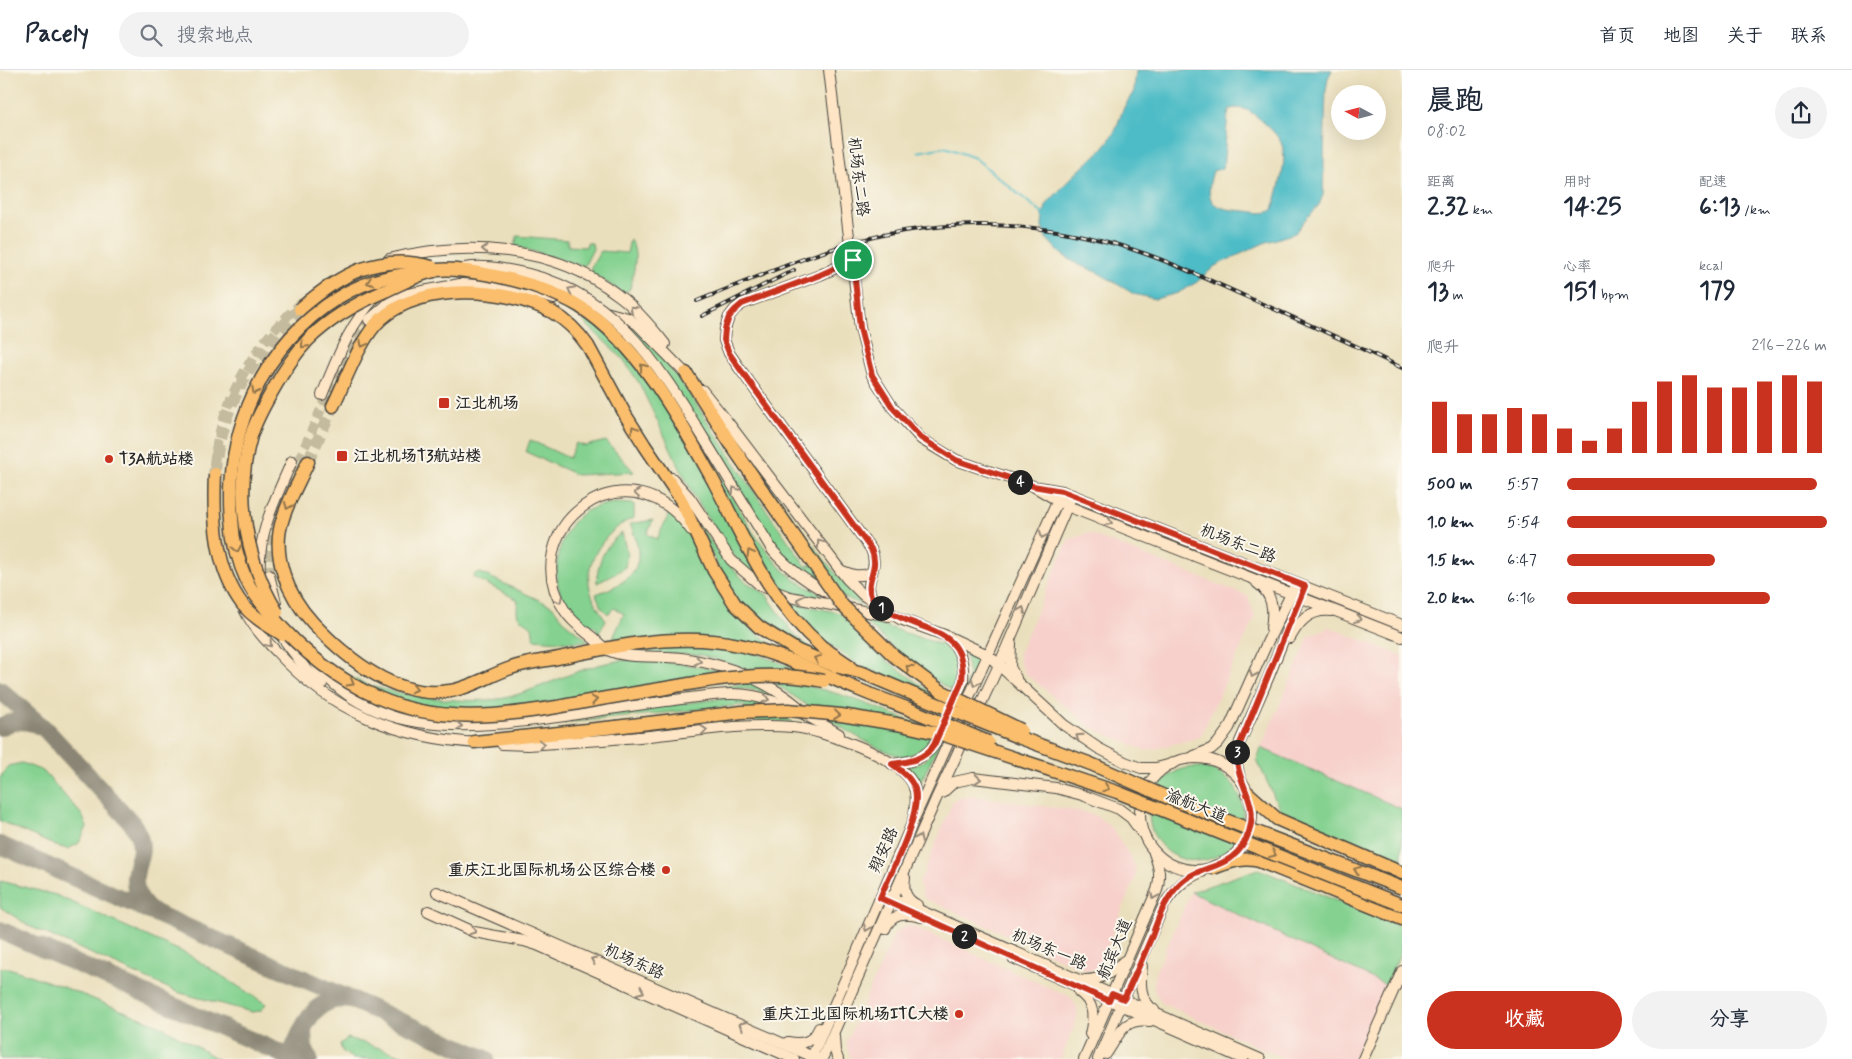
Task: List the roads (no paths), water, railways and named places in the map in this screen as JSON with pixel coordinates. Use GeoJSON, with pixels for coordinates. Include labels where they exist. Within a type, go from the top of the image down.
{"type":"FeatureCollection","features":[{"type":"Feature","properties":{"kind":"highway"},"geometry":{"type":"LineString","coordinates":[[300,309],[345,275],[386,263],[411,263],[512,280],[578,305],[621,341],[664,396],[713,481],[776,598],[806,633],[822,647],[863,673]]}},
{"type":"Feature","properties":{"kind":"highway"},"geometry":{"type":"LineString","coordinates":[[296,643],[268,599],[257,570],[246,530],[244,489],[246,457],[258,417],[285,368],[308,340],[335,317],[365,299],[444,270]]}},
{"type":"Feature","properties":{"kind":"highway"},"geometry":{"type":"LineString","coordinates":[[333,406],[364,343],[379,321],[405,303],[423,297],[458,292],[500,296],[529,302],[553,313],[582,337],[588,346],[615,397],[645,446],[685,498],[700,543],[728,595],[758,627],[798,651],[835,666],[863,673],[1018,737],[1091,764]]}},
{"type":"Feature","properties":{"kind":"highway"},"geometry":{"type":"LineString","coordinates":[[686,373],[732,446],[842,605],[894,656],[941,691],[1091,764]]}},
{"type":"Feature","properties":{"kind":"highway"},"geometry":{"type":"LineString","coordinates":[[308,462],[282,520],[279,548],[281,568],[300,610],[340,650],[378,676],[405,687],[434,692],[451,691],[469,686],[512,667],[605,649],[677,640],[712,641],[752,647],[781,656],[854,688],[1060,772]]}},
{"type":"Feature","properties":{"kind":"highway"},"geometry":{"type":"LineString","coordinates":[[214,480],[215,512],[223,564],[233,588],[243,604],[253,615],[296,643],[310,657],[357,687],[394,704],[429,713],[490,716],[727,677],[770,674],[804,677],[854,688]]}},
{"type":"Feature","properties":{"kind":"highway"},"geometry":{"type":"LineString","coordinates":[[469,742],[742,712],[788,710],[841,715],[898,724],[941,734],[1060,772]]}},
{"type":"Feature","properties":{"kind":"highway","name":"渝航大道"},"geometry":{"type":"LineString","coordinates":[[1091,764],[1171,799],[1402,888]]}},
{"type":"Feature","properties":{"kind":"highway","name":"渝航大道"},"geometry":{"type":"LineString","coordinates":[[1060,772],[1117,792],[1402,905]]}},
{"type":"Feature","properties":{"kind":"highway"},"geometry":{"type":"LineString","coordinates":[[1248,793],[1277,819],[1402,873]]}},
{"type":"Feature","properties":{"kind":"highway"},"geometry":{"type":"LineString","coordinates":[[1210,869],[1236,859],[1243,858],[1259,861],[1402,919]]}},
{"type":"Feature","properties":{"kind":"main road","name":"机场东二路"},"geometry":{"type":"LineString","coordinates":[[829,70],[860,328],[872,375],[893,408],[921,438],[956,460],[1033,486],[1067,493],[1402,625]]}},
{"type":"Feature","properties":{"kind":"main road"},"geometry":{"type":"LineString","coordinates":[[323,286],[361,266],[397,257],[472,248],[505,250],[530,255],[557,263],[591,278],[619,295],[637,312],[663,342],[686,373]]}},
{"type":"Feature","properties":{"kind":"main road"},"geometry":{"type":"LineString","coordinates":[[322,395],[352,330],[370,303],[386,287],[438,252]]}},
{"type":"Feature","properties":{"kind":"main road"},"geometry":{"type":"LineString","coordinates":[[853,260],[820,275],[742,304],[729,317],[724,340],[729,353],[740,369],[865,540],[875,559],[869,592],[874,609]]}},
{"type":"Feature","properties":{"kind":"main road"},"geometry":{"type":"LineString","coordinates":[[444,270],[477,266],[526,273],[554,282],[601,308],[625,328],[648,353],[671,385],[761,533],[782,561],[809,583],[944,635],[988,655],[1076,734],[1134,766],[1149,769],[1172,764],[1211,749],[1224,736],[1267,643],[1296,595]]}},
{"type":"Feature","properties":{"kind":"main road"},"geometry":{"type":"LineString","coordinates":[[369,320],[397,296],[460,284],[492,285],[527,292],[628,318],[638,325],[706,395],[840,570],[874,609]]}},
{"type":"Feature","properties":{"kind":"main road"},"geometry":{"type":"LineString","coordinates":[[492,285],[556,308],[567,316],[582,337]]}},
{"type":"Feature","properties":{"kind":"main road"},"geometry":{"type":"LineString","coordinates":[[292,461],[272,509],[262,542],[259,565],[261,593],[267,612],[278,632],[314,678],[343,698],[384,719],[469,742]]}},
{"type":"Feature","properties":{"kind":"main road"},"geometry":{"type":"LineString","coordinates":[[214,480],[213,503],[220,539],[238,595],[255,628],[287,664],[320,691],[346,708],[409,734],[469,742],[528,745],[772,726],[795,727],[851,742]]}},
{"type":"Feature","properties":{"kind":"main road","name":"机场东二路"},"geometry":{"type":"LineString","coordinates":[[1033,486],[1062,504],[1402,637]]}},
{"type":"Feature","properties":{"kind":"main road"},"geometry":{"type":"LineString","coordinates":[[700,543],[678,514],[655,498],[638,492],[619,492],[600,496],[590,501],[574,514],[564,527],[555,548],[551,568],[557,599],[566,613],[579,627],[605,649],[627,656],[686,658],[731,669],[764,683],[790,700],[806,714],[851,742],[892,764],[907,775],[915,790],[916,806],[913,822]]}},
{"type":"Feature","properties":{"kind":"main road","name":"翔安路"},"geometry":{"type":"LineString","coordinates":[[816,1058],[839,995],[880,896],[988,655],[1067,493]]}},
{"type":"Feature","properties":{"kind":"main road"},"geometry":{"type":"LineString","coordinates":[[655,498],[685,498],[731,560],[761,586],[790,598],[874,609]]}},
{"type":"Feature","properties":{"kind":"main road","name":"翔安路"},"geometry":{"type":"LineString","coordinates":[[816,1058],[837,1026],[936,799],[999,665],[1062,504]]}},
{"type":"Feature","properties":{"kind":"main road"},"geometry":{"type":"LineString","coordinates":[[840,570],[856,576],[864,576],[872,572]]}},
{"type":"Feature","properties":{"kind":"main road"},"geometry":{"type":"LineString","coordinates":[[1232,570],[1258,584],[1269,594],[1273,617],[1267,643]]}},
{"type":"Feature","properties":{"kind":"main road"},"geometry":{"type":"LineString","coordinates":[[269,575],[274,600],[283,624],[314,678]]}},
{"type":"Feature","properties":{"kind":"main road"},"geometry":{"type":"LineString","coordinates":[[1240,780],[1237,768],[1237,751],[1269,676],[1301,584]]}},
{"type":"Feature","properties":{"kind":"main road"},"geometry":{"type":"LineString","coordinates":[[1269,676],[1300,621],[1319,611],[1340,612]]}},
{"type":"Feature","properties":{"kind":"main road"},"geometry":{"type":"LineString","coordinates":[[1014,629],[1010,667],[1012,673],[1023,687]]}},
{"type":"Feature","properties":{"kind":"main road"},"geometry":{"type":"LineString","coordinates":[[892,764],[921,758],[931,749],[962,681],[963,665],[958,650],[944,635]]}},
{"type":"Feature","properties":{"kind":"main road"},"geometry":{"type":"LineString","coordinates":[[310,657],[324,675],[351,697],[384,713],[426,723],[461,726],[496,724],[733,694],[753,696],[777,702],[806,714]]}},
{"type":"Feature","properties":{"kind":"main road"},"geometry":{"type":"LineString","coordinates":[[936,799],[954,782],[966,779],[1056,788],[1119,809],[1131,818],[1150,846],[1162,859],[1176,867],[1191,870],[1210,869],[1233,856],[1245,841],[1252,822],[1248,793],[1230,769],[1202,758],[1186,759]]}},
{"type":"Feature","properties":{"kind":"main road"},"geometry":{"type":"LineString","coordinates":[[1150,846],[1141,823],[1142,802],[1146,789],[1154,778],[1172,764]]}},
{"type":"Feature","properties":{"kind":"main road","name":"航宾大道"},"geometry":{"type":"LineString","coordinates":[[1085,1057],[1159,882],[1159,868],[1150,846]]}},
{"type":"Feature","properties":{"kind":"main road"},"geometry":{"type":"LineString","coordinates":[[907,865],[904,883],[906,896],[915,905],[948,922]]}},
{"type":"Feature","properties":{"kind":"main road","name":"航宾大道"},"geometry":{"type":"LineString","coordinates":[[1100,1059],[1164,905],[1176,887],[1184,880],[1210,869]]}},
{"type":"Feature","properties":{"kind":"main road","name":"机场东路"},"geometry":{"type":"LineString","coordinates":[[437,892],[816,1058]]}},
{"type":"Feature","properties":{"kind":"main road","name":"机场东一路"},"geometry":{"type":"LineString","coordinates":[[880,896],[948,922],[1077,978],[1123,1003],[1260,1059]]}},
{"type":"Feature","properties":{"kind":"main road","name":"机场东一路"},"geometry":{"type":"LineString","coordinates":[[892,901],[921,917],[1066,982],[1111,997]]}},
{"type":"Feature","properties":{"kind":"main road","name":"机场东路"},"geometry":{"type":"LineString","coordinates":[[428,911],[474,932],[538,945],[794,1059]]}},
{"type":"Feature","properties":{"kind":"main road"},"geometry":{"type":"LineString","coordinates":[[867,957],[893,917],[908,914],[921,917]]}},
{"type":"Feature","properties":{"kind":"main road"},"geometry":{"type":"LineString","coordinates":[[1077,978],[1094,980],[1107,976],[1128,956]]}},
{"type":"Feature","properties":{"kind":"main road"},"geometry":{"type":"LineString","coordinates":[[1142,958],[1140,982],[1143,995],[1150,1008],[1165,1021]]}},
{"type":"Feature","properties":{"kind":"main road"},"geometry":{"type":"LineString","coordinates":[[1363,1059],[1402,971]]}},
{"type":"Feature","properties":{"kind":"main road"},"geometry":{"type":"LineString","coordinates":[[1066,982],[1084,995],[1092,1010],[1092,1025],[1085,1057]]}},
{"type":"Feature","properties":{"kind":"main road"},"geometry":{"type":"LineString","coordinates":[[774,1040],[797,1044],[811,1040],[829,1008],[839,995]]}},
{"type":"Feature","properties":{"kind":"main road"},"geometry":{"type":"LineString","coordinates":[[1100,1059],[1121,1029],[1130,1023],[1144,1020],[1165,1021]]}},
{"type":"Feature","properties":{"kind":"main road","name":"机场东一路"},"geometry":{"type":"LineString","coordinates":[[1165,1021],[1243,1059]]}},
{"type":"Feature","properties":{"kind":"main road"},"geometry":{"type":"LineString","coordinates":[[837,1026],[834,1044],[838,1059]]}},
{"type":"Feature","properties":{"kind":"water"},"geometry":{"type":"Polygon","coordinates":[[[1136,70],[1332,70],[1328,78],[1326,90],[1323,195],[1319,205],[1295,233],[1264,243],[1215,266],[1197,282],[1178,293],[1155,299],[1134,294],[1097,272],[1077,264],[1060,253],[1046,238],[1042,227],[1043,215],[1047,204],[1110,139],[1116,129],[1123,109],[1134,91],[1136,70]],[[1230,109],[1228,114],[1223,168],[1213,171],[1209,192],[1211,199],[1219,207],[1227,209],[1260,213],[1269,212],[1273,210],[1281,178],[1284,160],[1282,145],[1274,132],[1259,118],[1250,111],[1230,109]]]}},
{"type":"Feature","properties":{"kind":"waterway"},"geometry":{"type":"LineString","coordinates":[[918,152],[945,147],[975,158],[1044,215]]}},
{"type":"Feature","properties":{"kind":"tunnel"},"geometry":{"type":"LineString","coordinates":[[213,480],[215,454],[220,429],[228,405],[239,382],[252,359],[267,339],[284,319],[303,302]]}},
{"type":"Feature","properties":{"kind":"tunnel"},"geometry":{"type":"LineString","coordinates":[[215,474],[217,451],[223,428],[242,384],[268,343],[300,309]]}},
{"type":"Feature","properties":{"kind":"tunnel"},"geometry":{"type":"LineString","coordinates":[[269,575],[270,542],[276,513],[348,347],[369,320]]}},
{"type":"Feature","properties":{"kind":"tunnel"},"geometry":{"type":"LineString","coordinates":[[308,462],[333,406]]}},
{"type":"Feature","properties":{"kind":"railway"},"geometry":{"type":"LineString","coordinates":[[697,301],[799,261],[877,236],[934,227],[964,225],[1025,227],[1085,236],[1156,258],[1402,368]]}},
{"type":"Feature","properties":{"kind":"railway"},"geometry":{"type":"LineString","coordinates":[[702,316],[794,270]]}},
{"type":"Feature","properties":{"kind":"place","name":"江北机场"},"geometry":{"type":"Point","coordinates":[444,403]}},
{"type":"Feature","properties":{"kind":"place","name":"江北机场T3航站楼"},"geometry":{"type":"Point","coordinates":[342,456]}},
{"type":"Feature","properties":{"kind":"place","name":"T3A航站楼"},"geometry":{"type":"Point","coordinates":[109,459]}},
{"type":"Feature","properties":{"kind":"place","name":"重庆江北国际机场公区综合楼"},"geometry":{"type":"Point","coordinates":[666,870]}},
{"type":"Feature","properties":{"kind":"place","name":"重庆江北国际机场ITC大楼"},"geometry":{"type":"Point","coordinates":[959,1014]}}]}
